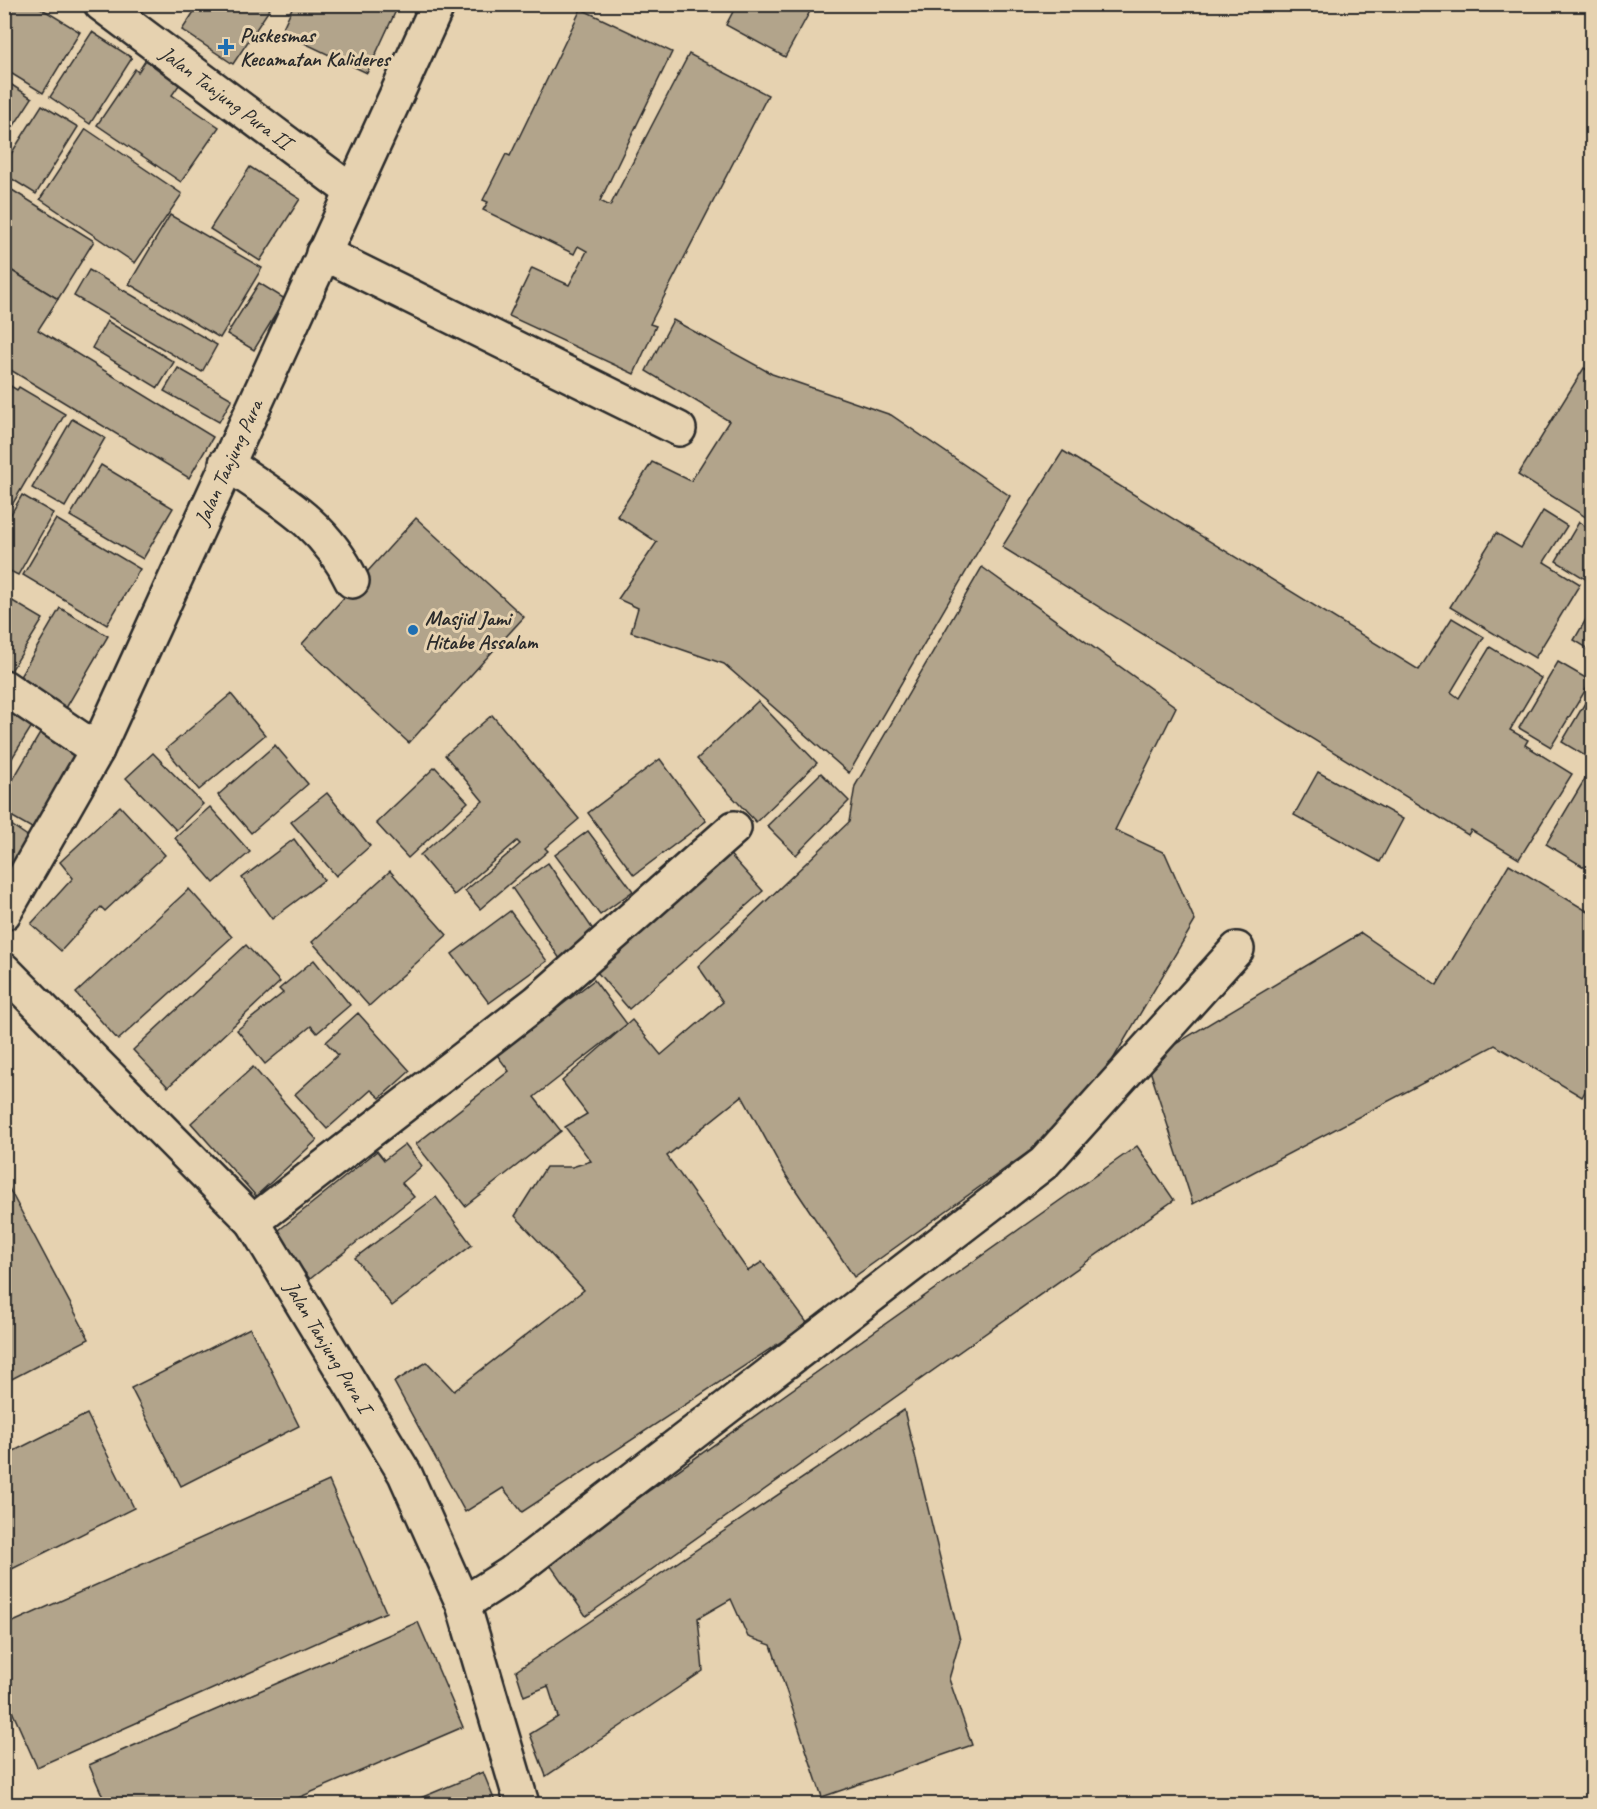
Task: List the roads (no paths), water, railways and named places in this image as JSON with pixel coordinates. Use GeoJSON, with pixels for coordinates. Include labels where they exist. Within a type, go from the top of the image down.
{"type":"FeatureCollection","features":[{"type":"Feature","properties":{"kind":"street","name":"Jalan Tanjung Pura II"},"geometry":{"type":"LineString","coordinates":[[100,4],[351,191]]}},
{"type":"Feature","properties":{"kind":"street","name":"Jalan Tanjung Pura"},"geometry":{"type":"LineString","coordinates":[[4,913],[97,750],[226,463],[438,4]]}},
{"type":"Feature","properties":{"kind":"street"},"geometry":{"type":"LineString","coordinates":[[323,253],[679,429]]}},
{"type":"Feature","properties":{"kind":"street"},"geometry":{"type":"LineString","coordinates":[[226,463],[316,528],[340,556],[352,582]]}},
{"type":"Feature","properties":{"kind":"street"},"geometry":{"type":"LineString","coordinates":[[4,687],[97,750]]}},
{"type":"Feature","properties":{"kind":"street"},"geometry":{"type":"LineString","coordinates":[[253,1222],[537,1002],[734,828]]}},
{"type":"Feature","properties":{"kind":"street"},"geometry":{"type":"LineString","coordinates":[[463,1604],[510,1574],[1044,1163],[1237,949]]}},
{"type":"Feature","properties":{"kind":"street","name":"Jalan Tanjung Pura I"},"geometry":{"type":"LineString","coordinates":[[4,970],[70,1034],[253,1222],[405,1474],[463,1604],[522,1804]]}},
{"type":"Feature","properties":{"kind":"place","name":"Puskesmas Kecamatan Kalideres"},"geometry":{"type":"Point","coordinates":[226,47]}},
{"type":"Feature","properties":{"kind":"place","name":"Masjid Jami Hitabe Assalam"},"geometry":{"type":"Point","coordinates":[413,630]}}]}
